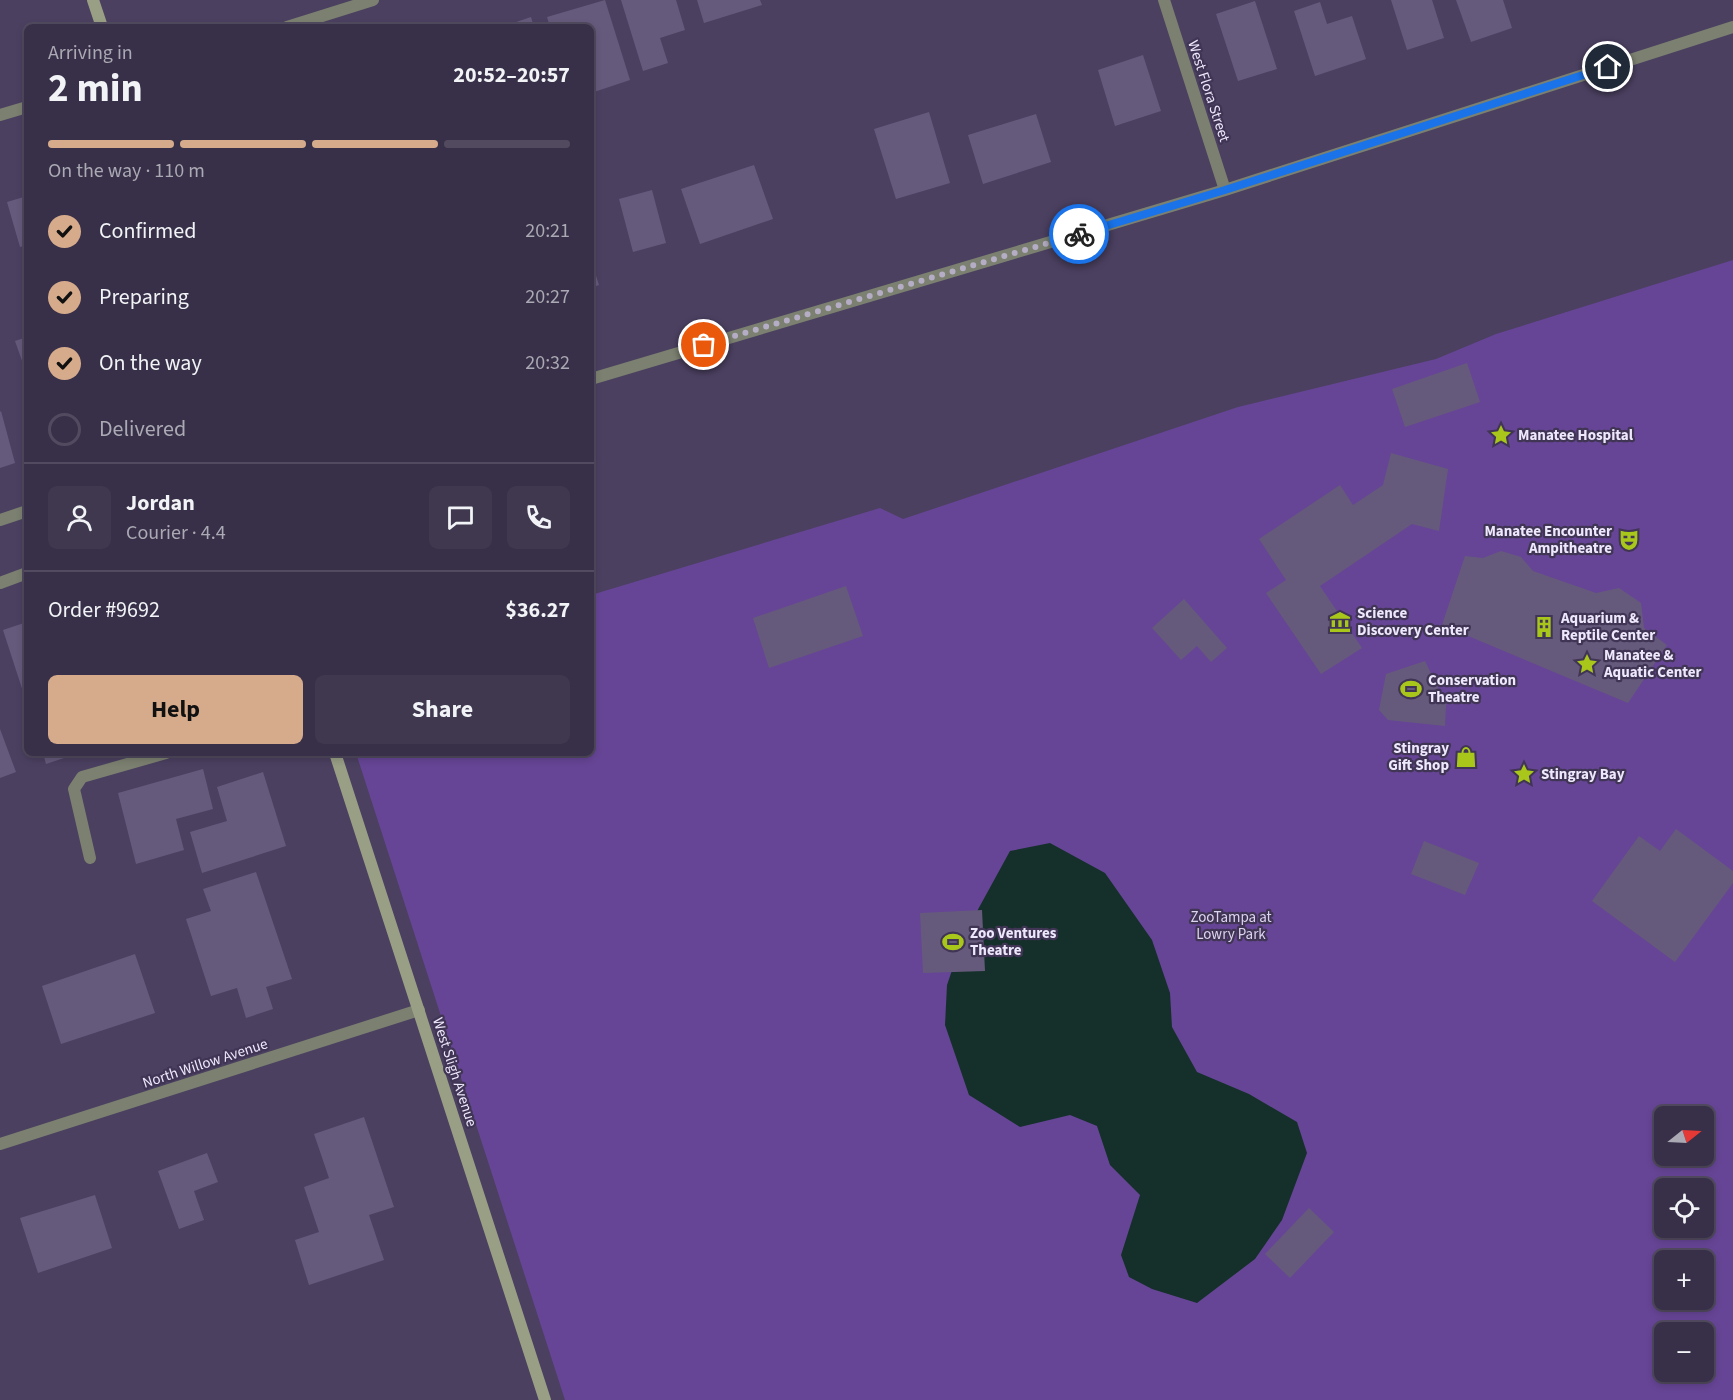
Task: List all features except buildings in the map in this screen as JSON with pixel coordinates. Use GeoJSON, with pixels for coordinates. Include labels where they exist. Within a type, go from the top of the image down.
{"type":"FeatureCollection","features":[{"type":"Feature","properties":{"kind":"main road"},"geometry":{"type":"LineString","coordinates":[[93,0],[101,24]]}},
{"type":"Feature","properties":{"kind":"main road","name":"West Sligh Avenue"},"geometry":{"type":"LineString","coordinates":[[336,756],[545,1400]]}},
{"type":"Feature","properties":{"kind":"street"},"geometry":{"type":"LineString","coordinates":[[297,24],[373,0]]}},
{"type":"Feature","properties":{"kind":"street","name":"West Flora Street"},"geometry":{"type":"LineString","coordinates":[[1164,0],[1225,190]]}},
{"type":"Feature","properties":{"kind":"street"},"geometry":{"type":"LineString","coordinates":[[594,378],[1225,190],[1733,27]]}},
{"type":"Feature","properties":{"kind":"street"},"geometry":{"type":"LineString","coordinates":[[0,115],[24,108]]}},
{"type":"Feature","properties":{"kind":"street"},"geometry":{"type":"LineString","coordinates":[[0,520],[24,512]]}},
{"type":"Feature","properties":{"kind":"street"},"geometry":{"type":"LineString","coordinates":[[0,583],[24,574]]}},
{"type":"Feature","properties":{"kind":"street"},"geometry":{"type":"LineString","coordinates":[[90,858],[74,789],[82,777],[156,756]]}},
{"type":"Feature","properties":{"kind":"street","name":"North Willow Avenue"},"geometry":{"type":"LineString","coordinates":[[0,1144],[419,1010]]}},
{"type":"Feature","properties":{"kind":"green space","name":"ZooTampa at Lowry Park"},"geometry":{"type":"Polygon","coordinates":[[[1733,260],[1733,1400],[565,1400],[357,756],[594,756],[594,594],[880,508],[903,519],[1238,407],[1436,359],[1496,334],[1733,260]]]}},
{"type":"Feature","properties":{"kind":"shaded area"},"geometry":{"type":"Polygon","coordinates":[[[1050,843],[1105,873],[1152,940],[1170,993],[1172,1027],[1197,1072],[1249,1094],[1297,1122],[1307,1153],[1282,1220],[1255,1259],[1197,1303],[1152,1289],[1129,1277],[1121,1255],[1140,1195],[1110,1165],[1097,1126],[1070,1115],[1020,1127],[969,1095],[945,1025],[947,985],[964,935],[1010,851],[1050,843]]]}},
{"type":"Feature","properties":{"kind":"way so far"},"geometry":{"type":"LineString","coordinates":[[704,345],[1079,234]]}},
{"type":"Feature","properties":{"kind":"place","name":"Manatee Hospital"},"geometry":{"type":"Point","coordinates":[1501,435]}},
{"type":"Feature","properties":{"kind":"place","name":"Manatee Encounter Ampitheatre"},"geometry":{"type":"Point","coordinates":[1629,540]}},
{"type":"Feature","properties":{"kind":"place","name":"Science Discovery Center"},"geometry":{"type":"Point","coordinates":[1340,622]}},
{"type":"Feature","properties":{"kind":"place","name":"Aquarium & Reptile Center"},"geometry":{"type":"Point","coordinates":[1544,627]}},
{"type":"Feature","properties":{"kind":"place","name":"Manatee & Aquatic Center"},"geometry":{"type":"Point","coordinates":[1587,664]}},
{"type":"Feature","properties":{"kind":"place","name":"Conservation Theatre"},"geometry":{"type":"Point","coordinates":[1411,689]}},
{"type":"Feature","properties":{"kind":"place","name":"Stingray Gift Shop"},"geometry":{"type":"Point","coordinates":[1466,757]}},
{"type":"Feature","properties":{"kind":"place","name":"Stingray Bay"},"geometry":{"type":"Point","coordinates":[1524,774]}},
{"type":"Feature","properties":{"kind":"place","name":"Zoo Ventures Theatre"},"geometry":{"type":"Point","coordinates":[953,942]}},
{"type":"Feature","properties":{"kind":"route"},"geometry":{"type":"LineString","coordinates":[[1079,234],[1225,190],[1608,67]]}}]}
